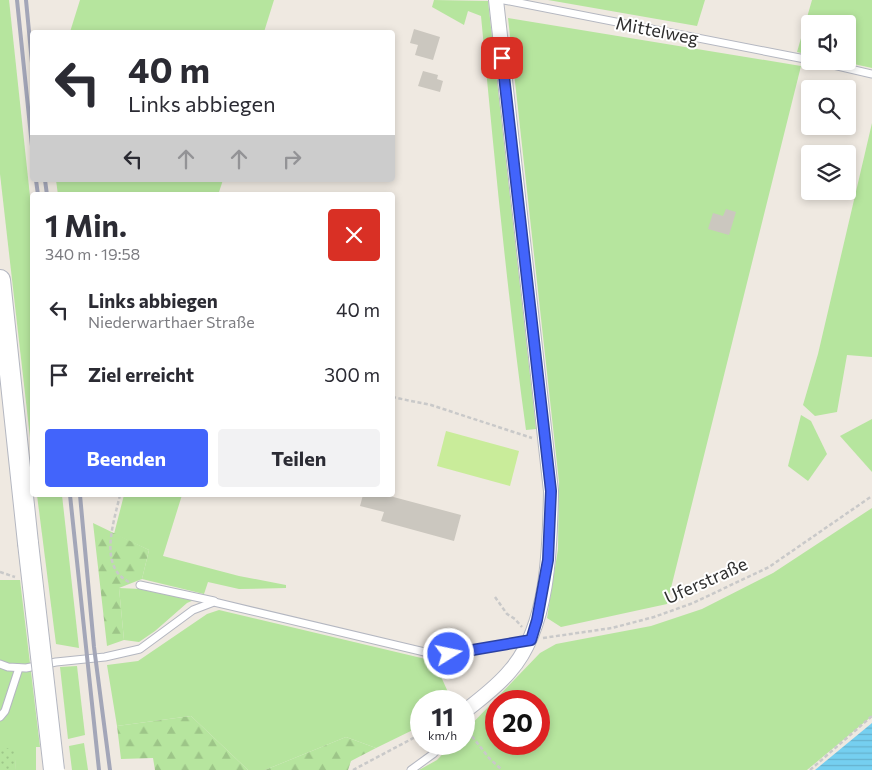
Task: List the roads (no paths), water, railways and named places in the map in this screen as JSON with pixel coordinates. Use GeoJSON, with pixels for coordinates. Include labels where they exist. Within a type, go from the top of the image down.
{"type":"FeatureCollection","features":[{"type":"Feature","properties":{"kind":"main road"},"geometry":{"type":"LineString","coordinates":[[0,280],[54,770]]}},
{"type":"Feature","properties":{"kind":"street"},"geometry":{"type":"LineString","coordinates":[[475,703],[511,670],[531,640],[543,593],[550,545],[551,491],[496,0]]}},
{"type":"Feature","properties":{"kind":"lane","name":"Mittelweg"},"geometry":{"type":"LineString","coordinates":[[504,0],[801,58]]}},
{"type":"Feature","properties":{"kind":"lane"},"geometry":{"type":"LineString","coordinates":[[855,70],[872,74]]}},
{"type":"Feature","properties":{"kind":"lane"},"geometry":{"type":"LineString","coordinates":[[140,585],[432,654],[449,654],[531,640]]}},
{"type":"Feature","properties":{"kind":"lane"},"geometry":{"type":"LineString","coordinates":[[0,664],[19,668],[105,657],[140,649],[193,610],[214,602]]}},
{"type":"Feature","properties":{"kind":"lane"},"geometry":{"type":"LineString","coordinates":[[0,717],[5,711],[19,668]]}},
{"type":"Feature","properties":{"kind":"lane"},"geometry":{"type":"LineString","coordinates":[[411,770],[432,755]]}},
{"type":"Feature","properties":{"kind":"water"},"geometry":{"type":"Polygon","coordinates":[[[872,723],[872,770],[815,770],[872,723]]]}},
{"type":"Feature","properties":{"kind":"railway"},"geometry":{"type":"LineString","coordinates":[[17,0],[30,127]]}},
{"type":"Feature","properties":{"kind":"railway"},"geometry":{"type":"LineString","coordinates":[[26,0],[30,42]]}},
{"type":"Feature","properties":{"kind":"railway"},"geometry":{"type":"LineString","coordinates":[[36,182],[38,192]]}},
{"type":"Feature","properties":{"kind":"railway"},"geometry":{"type":"LineString","coordinates":[[45,182],[47,192]]}},
{"type":"Feature","properties":{"kind":"railway"},"geometry":{"type":"LineString","coordinates":[[70,497],[99,770]]}},
{"type":"Feature","properties":{"kind":"railway"},"geometry":{"type":"LineString","coordinates":[[80,497],[94,647],[110,770]]}}]}
